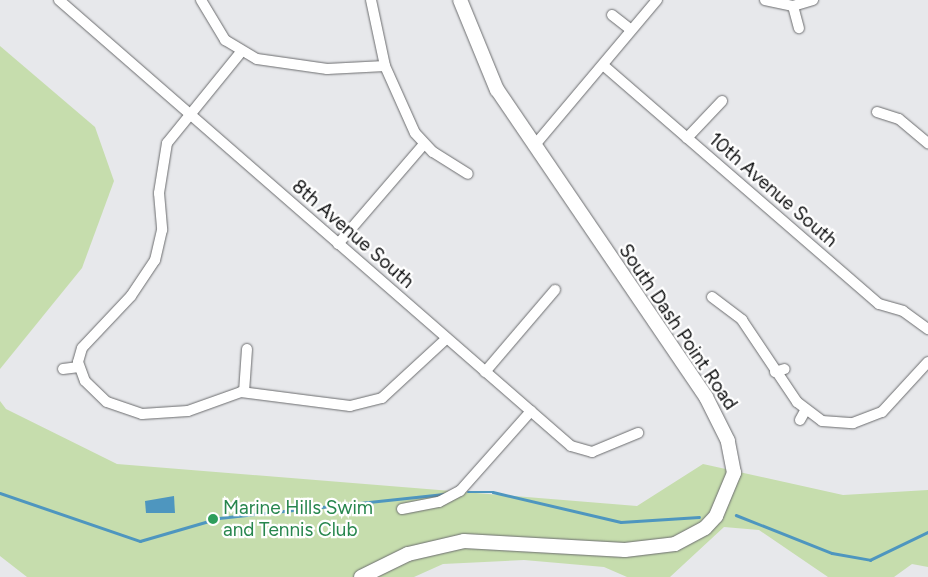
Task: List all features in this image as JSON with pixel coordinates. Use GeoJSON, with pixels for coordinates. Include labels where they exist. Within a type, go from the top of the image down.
{"type":"FeatureCollection","features":[{"type":"Feature","properties":{"kind":"main road","name":"South Dash Point Road"},"geometry":{"type":"LineString","coordinates":[[361,577],[408,554],[464,541],[611,550],[660,548],[705,528],[731,488],[733,458],[706,397],[497,90],[460,0]]}},
{"type":"Feature","properties":{"kind":"street","name":"8th Avenue South"},"geometry":{"type":"LineString","coordinates":[[59,0],[485,372],[583,452],[604,449],[638,433]]}},
{"type":"Feature","properties":{"kind":"street"},"geometry":{"type":"LineString","coordinates":[[201,0],[213,25],[241,52],[300,68],[385,66]]}},
{"type":"Feature","properties":{"kind":"street"},"geometry":{"type":"LineString","coordinates":[[372,0],[385,66],[410,124],[424,144],[468,174]]}},
{"type":"Feature","properties":{"kind":"street"},"geometry":{"type":"LineString","coordinates":[[534,146],[657,0]]}},
{"type":"Feature","properties":{"kind":"street"},"geometry":{"type":"LineString","coordinates":[[766,0],[793,6],[813,0]]}},
{"type":"Feature","properties":{"kind":"street"},"geometry":{"type":"LineString","coordinates":[[793,6],[799,28]]}},
{"type":"Feature","properties":{"kind":"street"},"geometry":{"type":"LineString","coordinates":[[612,15],[632,30]]}},
{"type":"Feature","properties":{"kind":"street"},"geometry":{"type":"LineString","coordinates":[[79,367],[86,342],[131,296],[155,260],[162,230],[161,164],[167,143],[241,52]]}},
{"type":"Feature","properties":{"kind":"street","name":"10th Avenue South"},"geometry":{"type":"LineString","coordinates":[[603,64],[879,304],[903,311],[928,329]]}},
{"type":"Feature","properties":{"kind":"street"},"geometry":{"type":"LineString","coordinates":[[687,138],[722,101]]}},
{"type":"Feature","properties":{"kind":"street"},"geometry":{"type":"LineString","coordinates":[[877,112],[898,119],[928,143]]}},
{"type":"Feature","properties":{"kind":"street"},"geometry":{"type":"LineString","coordinates":[[338,244],[424,144]]}},
{"type":"Feature","properties":{"kind":"street"},"geometry":{"type":"LineString","coordinates":[[485,372],[555,290]]}},
{"type":"Feature","properties":{"kind":"street"},"geometry":{"type":"LineString","coordinates":[[712,297],[742,320],[803,416],[829,423],[853,423],[890,407],[928,362]]}},
{"type":"Feature","properties":{"kind":"street"},"geometry":{"type":"LineString","coordinates":[[79,367],[102,398],[142,414],[188,411],[244,392],[329,406],[362,405],[382,398],[447,338]]}},
{"type":"Feature","properties":{"kind":"street"},"geometry":{"type":"LineString","coordinates":[[244,392],[247,349]]}},
{"type":"Feature","properties":{"kind":"street"},"geometry":{"type":"LineString","coordinates":[[62,369],[79,367]]}},
{"type":"Feature","properties":{"kind":"street"},"geometry":{"type":"LineString","coordinates":[[774,372],[785,369]]}},
{"type":"Feature","properties":{"kind":"street"},"geometry":{"type":"LineString","coordinates":[[402,509],[455,494],[531,411]]}},
{"type":"Feature","properties":{"kind":"green space"},"geometry":{"type":"Polygon","coordinates":[[[0,46],[95,127],[114,181],[82,268],[0,369],[0,46]]]}},
{"type":"Feature","properties":{"kind":"green space"},"geometry":{"type":"Polygon","coordinates":[[[0,401],[6,409],[117,464],[637,506],[703,464],[843,495],[928,490],[928,567],[912,564],[894,577],[828,577],[759,530],[724,527],[670,577],[627,577],[604,567],[524,560],[443,564],[414,577],[27,577],[0,556],[0,401]]]}},
{"type":"Feature","properties":{"kind":"water"},"geometry":{"type":"Polygon","coordinates":[[[174,496],[175,513],[146,513],[145,501],[174,496]]]}},
{"type":"Feature","properties":{"kind":"waterway"},"geometry":{"type":"LineString","coordinates":[[468,492],[493,492],[621,522],[699,517]]}},
{"type":"Feature","properties":{"kind":"waterway"},"geometry":{"type":"LineString","coordinates":[[0,493],[140,541],[219,518],[444,494]]}},
{"type":"Feature","properties":{"kind":"waterway"},"geometry":{"type":"LineString","coordinates":[[736,515],[832,553],[870,560],[928,532]]}},
{"type":"Feature","properties":{"kind":"place","name":"Marine Hills Swim and Tennis Club"},"geometry":{"type":"Point","coordinates":[213,519]}}]}
